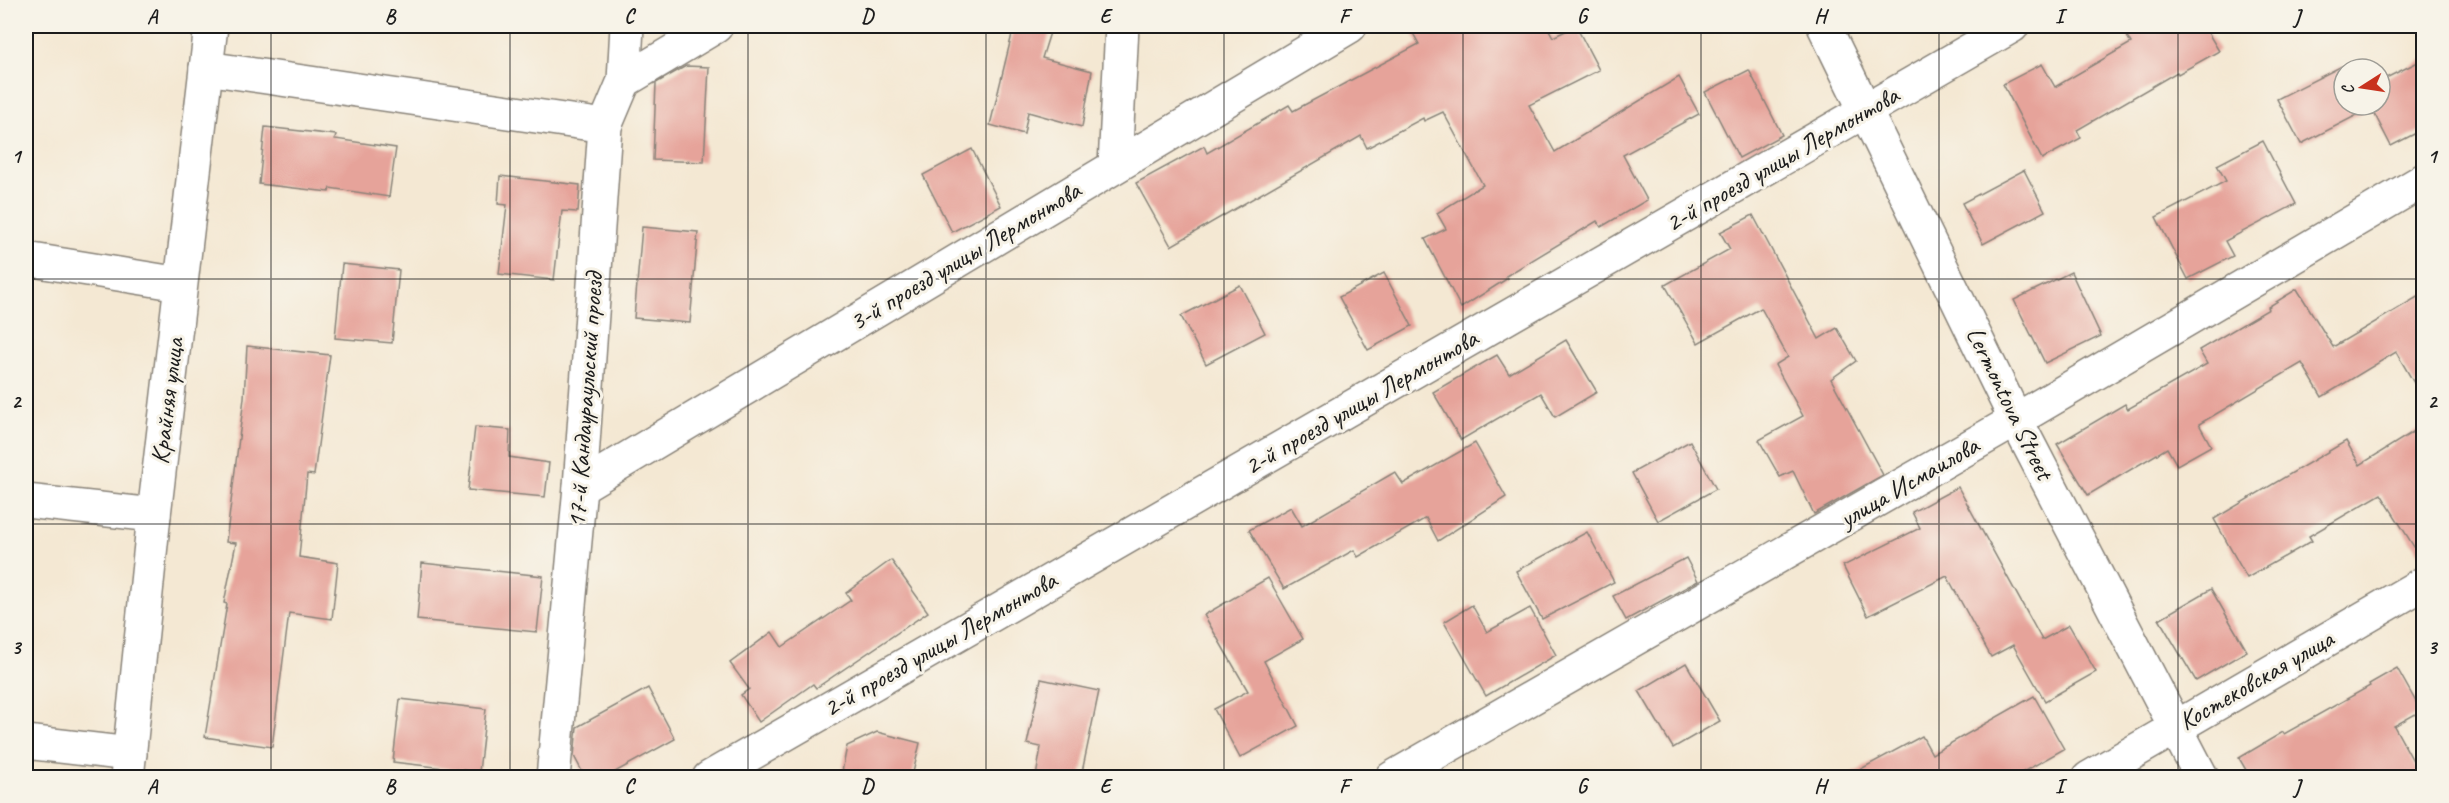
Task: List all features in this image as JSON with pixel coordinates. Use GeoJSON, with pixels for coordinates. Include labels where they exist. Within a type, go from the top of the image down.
{"type":"FeatureCollection","features":[{"type":"Feature","properties":{"kind":"street","name":"Крайняя улица"},"geometry":{"type":"LineString","coordinates":[[129,766],[154,515],[211,26]]}},
{"type":"Feature","properties":{"kind":"street","name":"17-й Кандаураульский проезд"},"geometry":{"type":"LineString","coordinates":[[553,777],[580,487],[606,126],[624,81],[627,26]]}},
{"type":"Feature","properties":{"kind":"street"},"geometry":{"type":"LineString","coordinates":[[624,81],[716,26]]}},
{"type":"Feature","properties":{"kind":"street"},"geometry":{"type":"LineString","coordinates":[[1115,166],[1122,26]]}},
{"type":"Feature","properties":{"kind":"street","name":"3-й проезд улицы Лермонтова"},"geometry":{"type":"LineString","coordinates":[[580,487],[1350,26]]}},
{"type":"Feature","properties":{"kind":"street","name":"Lermontova Street"},"geometry":{"type":"LineString","coordinates":[[1824,26],[1867,110],[2016,420],[2202,777]]}},
{"type":"Feature","properties":{"kind":"street","name":"2-й проезд улицы Лермонтова"},"geometry":{"type":"LineString","coordinates":[[710,777],[2012,26]]}},
{"type":"Feature","properties":{"kind":"street"},"geometry":{"type":"LineString","coordinates":[[206,68],[606,126]]}},
{"type":"Feature","properties":{"kind":"street","name":"улица Исмаилова"},"geometry":{"type":"LineString","coordinates":[[1392,777],[2016,420],[2424,180]]}},
{"type":"Feature","properties":{"kind":"street"},"geometry":{"type":"LineString","coordinates":[[26,259],[180,284]]}},
{"type":"Feature","properties":{"kind":"street"},"geometry":{"type":"LineString","coordinates":[[26,501],[154,515]]}},
{"type":"Feature","properties":{"kind":"street","name":"Костековская улица"},"geometry":{"type":"LineString","coordinates":[[2089,777],[2424,583]]}},
{"type":"Feature","properties":{"kind":"street"},"geometry":{"type":"LineString","coordinates":[[26,742],[129,766]]}},
{"type":"Feature","properties":{"kind":"building"},"geometry":{"type":"Polygon","coordinates":[[[1014,26],[1052,26],[1042,58],[1092,71],[1082,127],[1028,112],[1024,134],[990,125],[1014,26]]]}},
{"type":"Feature","properties":{"kind":"building"},"geometry":{"type":"Polygon","coordinates":[[[1409,26],[1547,26],[1553,37],[1576,26],[1599,70],[1529,105],[1555,152],[1679,77],[1699,114],[1623,155],[1647,200],[1601,227],[1597,221],[1506,276],[1508,278],[1461,308],[1425,239],[1446,229],[1437,213],[1483,185],[1443,112],[1424,121],[1423,118],[1367,148],[1361,136],[1171,246],[1136,183],[1204,146],[1207,153],[1289,105],[1293,111],[1419,44],[1409,26]]]}},
{"type":"Feature","properties":{"kind":"building"},"geometry":{"type":"Polygon","coordinates":[[[2121,26],[2204,26],[2219,51],[2178,74],[2177,72],[2077,130],[2081,138],[2042,159],[2003,84],[2042,64],[2055,87],[2131,43],[2121,26]]]}},
{"type":"Feature","properties":{"kind":"building"},"geometry":{"type":"Polygon","coordinates":[[[2424,59],[2424,129],[2391,146],[2376,117],[2392,117],[2392,75],[2424,59]]]}},
{"type":"Feature","properties":{"kind":"building"},"geometry":{"type":"Polygon","coordinates":[[[686,66],[709,67],[704,162],[653,160],[656,83],[686,66]]]}},
{"type":"Feature","properties":{"kind":"building"},"geometry":{"type":"Polygon","coordinates":[[[1749,70],[1782,135],[1739,158],[1705,92],[1749,70]]]}},
{"type":"Feature","properties":{"kind":"building"},"geometry":{"type":"Polygon","coordinates":[[[2332,71],[2332,117],[2353,117],[2301,144],[2277,99],[2332,71]]]}},
{"type":"Feature","properties":{"kind":"building"},"geometry":{"type":"Polygon","coordinates":[[[265,127],[336,135],[335,139],[396,148],[389,197],[330,188],[329,192],[259,184],[265,127]]]}},
{"type":"Feature","properties":{"kind":"building"},"geometry":{"type":"Polygon","coordinates":[[[2263,141],[2296,204],[2225,241],[2233,256],[2188,279],[2156,217],[2226,181],[2217,165],[2263,141]]]}},
{"type":"Feature","properties":{"kind":"building"},"geometry":{"type":"Polygon","coordinates":[[[972,149],[1001,206],[952,232],[923,175],[972,149]]]}},
{"type":"Feature","properties":{"kind":"building"},"geometry":{"type":"Polygon","coordinates":[[[2024,170],[2045,211],[1983,244],[1962,203],[2024,170]]]}},
{"type":"Feature","properties":{"kind":"building"},"geometry":{"type":"Polygon","coordinates":[[[500,176],[580,185],[578,212],[562,211],[554,280],[499,274],[507,205],[498,204],[500,176]]]}},
{"type":"Feature","properties":{"kind":"building"},"geometry":{"type":"Polygon","coordinates":[[[1753,215],[1819,339],[1837,328],[1856,361],[1831,379],[1883,475],[1814,514],[1793,471],[1780,477],[1759,440],[1803,416],[1775,365],[1788,357],[1761,308],[1698,343],[1665,285],[1730,249],[1720,232],[1753,215]]]}},
{"type":"Feature","properties":{"kind":"building"},"geometry":{"type":"Polygon","coordinates":[[[642,227],[698,232],[690,323],[634,318],[642,227]]]}},
{"type":"Feature","properties":{"kind":"building"},"geometry":{"type":"Polygon","coordinates":[[[342,264],[399,270],[392,343],[335,338],[342,264]]]}},
{"type":"Feature","properties":{"kind":"building"},"geometry":{"type":"Polygon","coordinates":[[[2071,272],[2101,336],[2045,363],[2014,300],[2071,272]]]}},
{"type":"Feature","properties":{"kind":"building"},"geometry":{"type":"Polygon","coordinates":[[[1384,273],[1412,326],[1368,350],[1339,297],[1384,273]]]}},
{"type":"Feature","properties":{"kind":"building"},"geometry":{"type":"Polygon","coordinates":[[[1240,285],[1265,333],[1206,364],[1181,316],[1240,285]]]}},
{"type":"Feature","properties":{"kind":"building"},"geometry":{"type":"Polygon","coordinates":[[[2297,289],[2333,347],[2424,293],[2424,400],[2396,352],[2322,397],[2302,363],[2199,424],[2211,446],[2177,465],[2167,448],[2088,495],[2057,444],[2125,404],[2128,409],[2207,364],[2199,350],[2269,309],[2268,307],[2297,289]]]}},
{"type":"Feature","properties":{"kind":"building"},"geometry":{"type":"Polygon","coordinates":[[[1566,340],[1597,392],[1555,417],[1541,393],[1461,440],[1433,392],[1497,355],[1509,374],[1566,340]]]}},
{"type":"Feature","properties":{"kind":"building"},"geometry":{"type":"Polygon","coordinates":[[[247,346],[330,355],[314,475],[307,474],[299,557],[338,563],[332,619],[289,613],[272,747],[205,737],[227,604],[224,603],[236,543],[226,542],[244,398],[247,346]]]}},
{"type":"Feature","properties":{"kind":"building"},"geometry":{"type":"Polygon","coordinates":[[[2424,425],[2424,563],[2381,494],[2309,536],[2312,541],[2247,578],[2214,519],[2346,441],[2360,465],[2424,425]]]}},
{"type":"Feature","properties":{"kind":"building"},"geometry":{"type":"Polygon","coordinates":[[[475,427],[510,430],[509,457],[549,463],[545,497],[468,490],[475,427]]]}},
{"type":"Feature","properties":{"kind":"building"},"geometry":{"type":"Polygon","coordinates":[[[1690,441],[1716,489],[1658,521],[1632,473],[1690,441]]]}},
{"type":"Feature","properties":{"kind":"building"},"geometry":{"type":"Polygon","coordinates":[[[1475,443],[1506,497],[1438,541],[1426,518],[1358,557],[1354,550],[1284,589],[1249,530],[1291,507],[1302,526],[1395,472],[1403,484],[1475,443]]]}},
{"type":"Feature","properties":{"kind":"building"},"geometry":{"type":"Polygon","coordinates":[[[1958,487],[2042,640],[2069,625],[2096,672],[2045,701],[2013,645],[1991,657],[1947,576],[1868,616],[1843,566],[1920,528],[1912,512],[1958,487]]]}},
{"type":"Feature","properties":{"kind":"building"},"geometry":{"type":"Polygon","coordinates":[[[1587,532],[1614,582],[1542,619],[1516,571],[1587,532]]]}},
{"type":"Feature","properties":{"kind":"building"},"geometry":{"type":"Polygon","coordinates":[[[1686,558],[1698,581],[1626,620],[1613,596],[1686,558]]]}},
{"type":"Feature","properties":{"kind":"building"},"geometry":{"type":"Polygon","coordinates":[[[891,560],[928,612],[816,688],[813,684],[759,722],[741,695],[749,689],[730,663],[772,632],[782,647],[851,600],[846,593],[891,560]]]}},
{"type":"Feature","properties":{"kind":"building"},"geometry":{"type":"Polygon","coordinates":[[[422,563],[543,576],[537,632],[417,620],[422,563]]]}},
{"type":"Feature","properties":{"kind":"building"},"geometry":{"type":"Polygon","coordinates":[[[1268,578],[1303,639],[1264,661],[1298,726],[1240,758],[1214,709],[1248,691],[1204,615],[1268,578]]]}},
{"type":"Feature","properties":{"kind":"building"},"geometry":{"type":"Polygon","coordinates":[[[2211,589],[2247,651],[2196,681],[2159,619],[2211,589]]]}},
{"type":"Feature","properties":{"kind":"building"},"geometry":{"type":"Polygon","coordinates":[[[1472,605],[1487,632],[1530,608],[1556,655],[1486,696],[1444,622],[1472,605]]]}},
{"type":"Feature","properties":{"kind":"building"},"geometry":{"type":"Polygon","coordinates":[[[1686,663],[1720,721],[1673,748],[1639,691],[1686,663]]]}},
{"type":"Feature","properties":{"kind":"building"},"geometry":{"type":"Polygon","coordinates":[[[2397,668],[2421,711],[2394,726],[2422,777],[2250,777],[2239,758],[2370,686],[2369,684],[2397,668]]]}},
{"type":"Feature","properties":{"kind":"building"},"geometry":{"type":"Polygon","coordinates":[[[1041,679],[1099,691],[1081,777],[1036,777],[1041,747],[1027,744],[1041,679]]]}},
{"type":"Feature","properties":{"kind":"building"},"geometry":{"type":"Polygon","coordinates":[[[648,688],[675,739],[606,777],[585,777],[574,756],[577,727],[648,688]]]}},
{"type":"Feature","properties":{"kind":"building"},"geometry":{"type":"Polygon","coordinates":[[[2034,696],[2064,749],[2014,777],[1846,777],[1922,736],[1932,754],[2034,696]]]}},
{"type":"Feature","properties":{"kind":"building"},"geometry":{"type":"Polygon","coordinates":[[[400,699],[486,709],[479,772],[393,762],[400,699]]]}},
{"type":"Feature","properties":{"kind":"building"},"geometry":{"type":"Polygon","coordinates":[[[877,732],[920,743],[912,777],[841,777],[847,746],[877,732]]]}}]}
